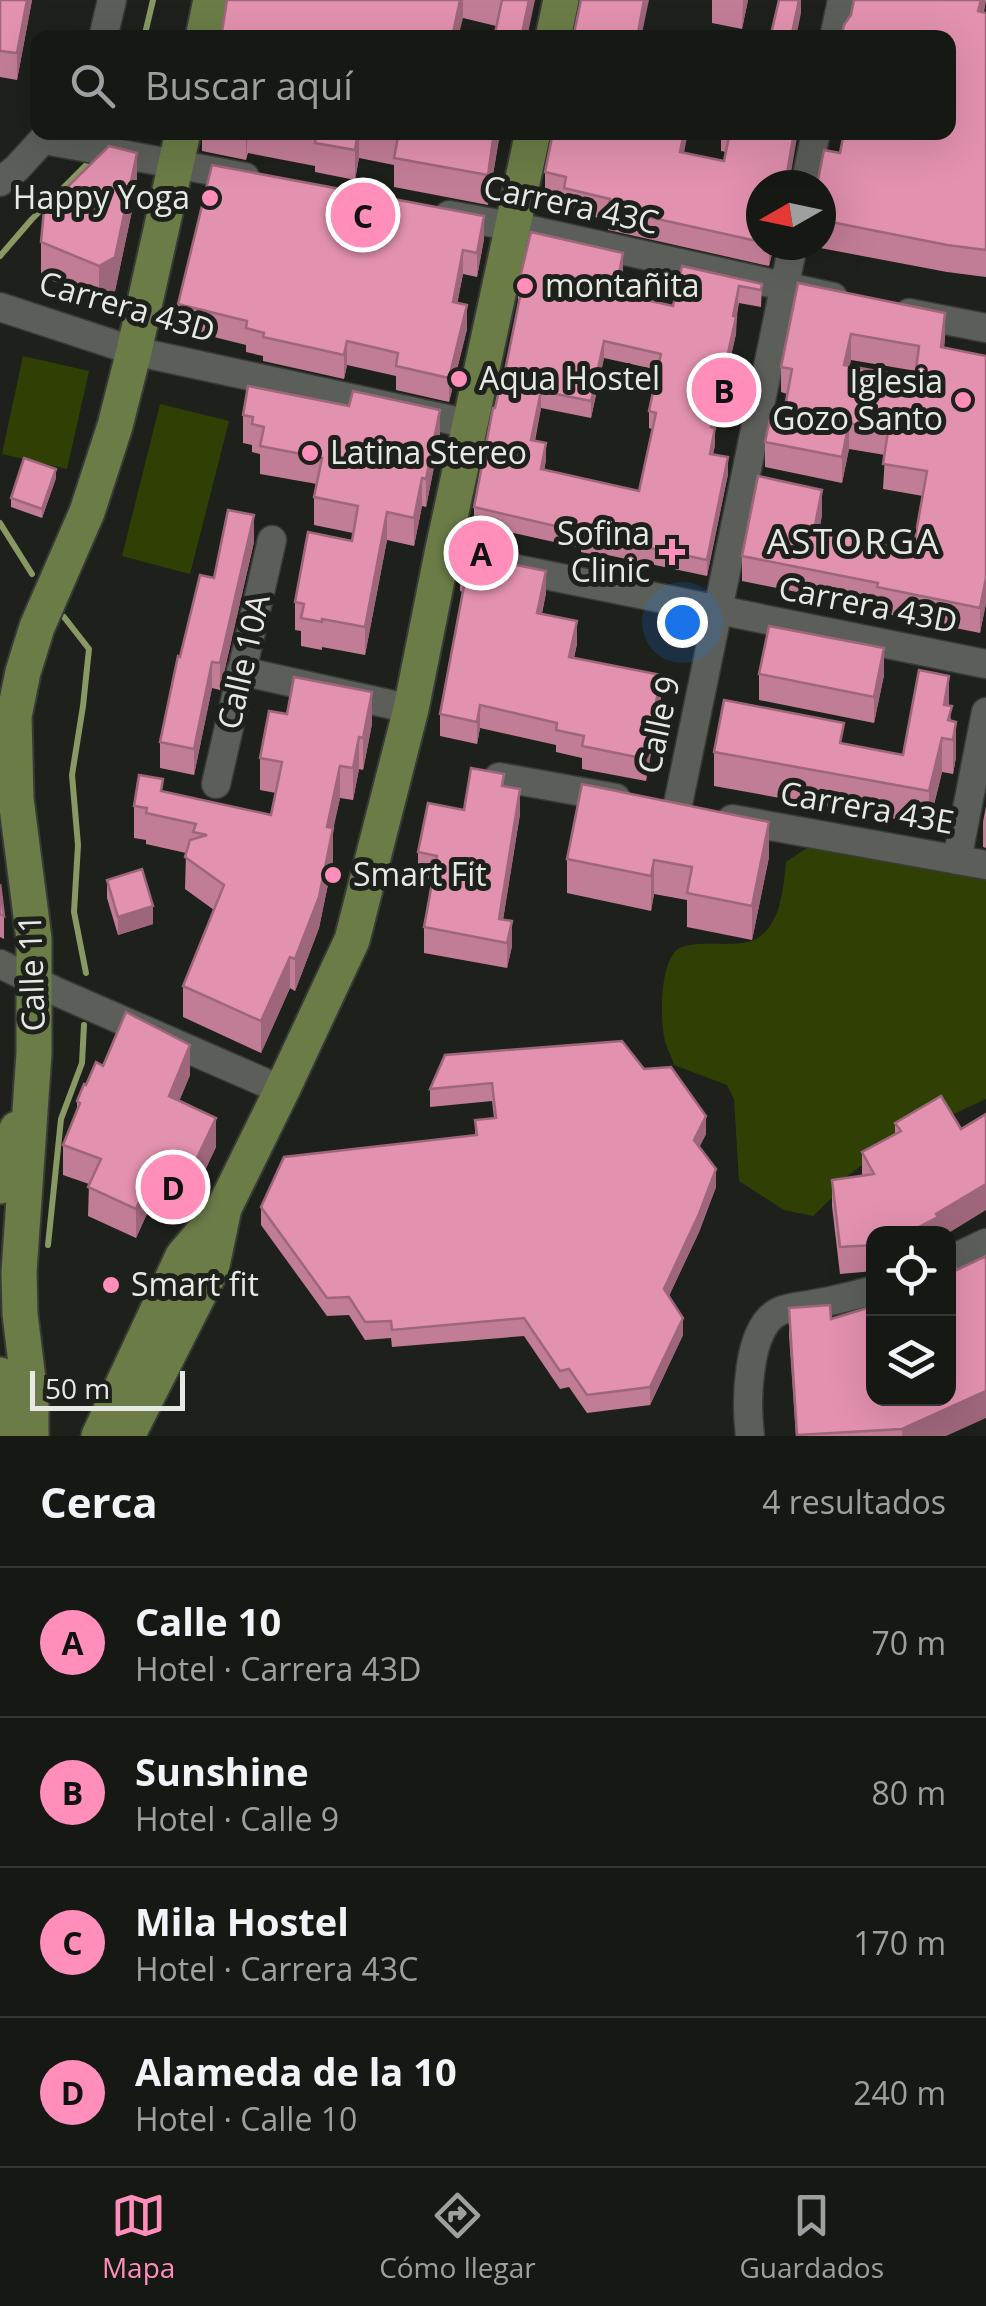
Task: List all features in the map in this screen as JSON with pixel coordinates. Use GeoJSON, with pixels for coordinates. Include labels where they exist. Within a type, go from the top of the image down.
{"type":"FeatureCollection","features":[{"type":"Feature","properties":{"kind":"main road"},"geometry":{"type":"LineString","coordinates":[[205,30],[212,0]]}},
{"type":"Feature","properties":{"kind":"main road"},"geometry":{"type":"LineString","coordinates":[[555,30],[561,0]]}},
{"type":"Feature","properties":{"kind":"main road"},"geometry":{"type":"LineString","coordinates":[[99,1436],[183,1256],[224,1208],[352,940],[411,709],[531,140]]}},
{"type":"Feature","properties":{"kind":"main road"},"geometry":{"type":"LineString","coordinates":[[134,351],[179,148]]}},
{"type":"Feature","properties":{"kind":"main road","name":"Calle 11"},"geometry":{"type":"LineString","coordinates":[[32,1436],[19,1272],[32,1085],[33,926],[7,715],[37,627],[102,471],[134,351]]}},
{"type":"Feature","properties":{"kind":"main road"},"geometry":{"type":"LineString","coordinates":[[0,1186],[32,1085]]}},
{"type":"Feature","properties":{"kind":"main road"},"geometry":{"type":"LineString","coordinates":[[127,1436],[211,1270],[224,1208]]}},
{"type":"Feature","properties":{"kind":"main road"},"geometry":{"type":"LineString","coordinates":[[0,1374],[8,1436]]}},
{"type":"Feature","properties":{"kind":"street"},"geometry":{"type":"LineString","coordinates":[[105,30],[112,0]]}},
{"type":"Feature","properties":{"kind":"street"},"geometry":{"type":"LineString","coordinates":[[836,30],[842,0]]}},
{"type":"Feature","properties":{"kind":"street"},"geometry":{"type":"LineString","coordinates":[[0,182],[44,140]]}},
{"type":"Feature","properties":{"kind":"street"},"geometry":{"type":"LineString","coordinates":[[808,170],[814,140]]}},
{"type":"Feature","properties":{"kind":"street"},"geometry":{"type":"LineString","coordinates":[[84,141],[137,156],[179,148],[269,181]]}},
{"type":"Feature","properties":{"kind":"street","name":"Carrera 43C"},"geometry":{"type":"LineString","coordinates":[[422,210],[986,328]]}},
{"type":"Feature","properties":{"kind":"street","name":"Calle 9"},"geometry":{"type":"LineString","coordinates":[[678,809],[790,260]]}},
{"type":"Feature","properties":{"kind":"street","name":"Carrera 43D"},"geometry":{"type":"LineString","coordinates":[[0,308],[134,351],[470,424]]}},
{"type":"Feature","properties":{"kind":"street","name":"Calle 10A"},"geometry":{"type":"LineString","coordinates":[[216,784],[272,540]]}},
{"type":"Feature","properties":{"kind":"street","name":"Carrera 43D"},"geometry":{"type":"LineString","coordinates":[[442,554],[986,664]]}},
{"type":"Feature","properties":{"kind":"street"},"geometry":{"type":"LineString","coordinates":[[242,671],[411,709]]}},
{"type":"Feature","properties":{"kind":"street"},"geometry":{"type":"LineString","coordinates":[[957,860],[986,712]]}},
{"type":"Feature","properties":{"kind":"street","name":"Carrera 43E"},"geometry":{"type":"LineString","coordinates":[[499,777],[986,865]]}},
{"type":"Feature","properties":{"kind":"street"},"geometry":{"type":"LineString","coordinates":[[0,964],[282,1090]]}},
{"type":"Feature","properties":{"kind":"street"},"geometry":{"type":"LineString","coordinates":[[956,1257],[986,1243]]}},
{"type":"Feature","properties":{"kind":"street"},"geometry":{"type":"LineString","coordinates":[[750,1436],[748,1408],[753,1360],[766,1320],[802,1305],[866,1292]]}},
{"type":"Feature","properties":{"kind":"green space"},"geometry":{"type":"Polygon","coordinates":[[[23,356],[89,371],[67,469],[2,454],[23,356]]]}},
{"type":"Feature","properties":{"kind":"green space"},"geometry":{"type":"Polygon","coordinates":[[[160,404],[229,421],[190,574],[122,556],[160,404]]]}},
{"type":"Feature","properties":{"kind":"green space"},"geometry":{"type":"Polygon","coordinates":[[[814,843],[986,874],[986,1099],[891,1143],[837,1184],[834,1196],[813,1216],[784,1210],[739,1181],[734,1099],[727,1085],[674,1065],[665,1039],[662,1002],[668,963],[680,948],[749,942],[765,932],[780,905],[786,862],[814,843]]]}},
{"type":"Feature","properties":{"kind":"building"},"geometry":{"type":"Polygon","coordinates":[[[0,0],[27,0],[17,53],[0,51],[0,0]]]}},
{"type":"Feature","properties":{"kind":"building"},"geometry":{"type":"Polygon","coordinates":[[[227,0],[460,0],[454,30],[222,30],[227,0]]]}},
{"type":"Feature","properties":{"kind":"building"},"geometry":{"type":"Polygon","coordinates":[[[502,0],[529,0],[523,30],[496,30],[502,0]]]}},
{"type":"Feature","properties":{"kind":"building"},"geometry":{"type":"Polygon","coordinates":[[[581,0],[644,0],[638,30],[575,30],[581,0]]]}},
{"type":"Feature","properties":{"kind":"building"},"geometry":{"type":"Polygon","coordinates":[[[779,0],[799,0],[793,30],[772,30],[779,0]]]}},
{"type":"Feature","properties":{"kind":"building"},"geometry":{"type":"Polygon","coordinates":[[[854,0],[981,0],[978,11],[986,13],[986,250],[836,223],[836,170],[820,170],[824,150],[840,153],[842,140],[956,140],[956,30],[843,30],[854,0]]]}},
{"type":"Feature","properties":{"kind":"building"},"geometry":{"type":"Polygon","coordinates":[[[316,140],[357,140],[355,150],[315,143],[316,140]]]}},
{"type":"Feature","properties":{"kind":"building"},"geometry":{"type":"Polygon","coordinates":[[[397,140],[493,140],[488,175],[394,158],[397,140]]]}},
{"type":"Feature","properties":{"kind":"building"},"geometry":{"type":"Polygon","coordinates":[[[551,140],[682,140],[680,152],[724,161],[728,140],[793,140],[788,170],[746,170],[746,239],[608,208],[610,199],[564,188],[566,177],[545,172],[551,140]]]}},
{"type":"Feature","properties":{"kind":"building"},"geometry":{"type":"Polygon","coordinates":[[[109,146],[137,153],[115,257],[99,266],[41,242],[44,210],[109,146]]]}},
{"type":"Feature","properties":{"kind":"building"},"geometry":{"type":"Polygon","coordinates":[[[212,165],[484,216],[477,253],[463,250],[453,302],[467,305],[449,378],[396,366],[398,353],[347,341],[344,355],[263,337],[264,333],[246,328],[247,321],[178,304],[212,165]]]}},
{"type":"Feature","properties":{"kind":"building"},"geometry":{"type":"Polygon","coordinates":[[[531,232],[623,253],[615,293],[673,306],[682,266],[762,284],[761,290],[739,286],[733,316],[736,317],[723,396],[718,395],[711,427],[715,428],[710,454],[728,457],[707,560],[598,539],[474,507],[522,287],[518,286],[531,232]],[[604,341],[591,401],[541,391],[531,440],[546,443],[541,469],[639,491],[656,413],[649,411],[661,354],[604,341]]]}},
{"type":"Feature","properties":{"kind":"building"},"geometry":{"type":"Polygon","coordinates":[[[798,283],[945,313],[941,347],[986,356],[986,578],[980,608],[742,556],[758,476],[822,490],[815,525],[914,544],[927,471],[883,464],[888,431],[849,423],[842,457],[765,442],[772,410],[784,412],[792,369],[781,367],[798,283]],[[851,334],[844,365],[915,378],[919,346],[851,334]]]}},
{"type":"Feature","properties":{"kind":"building"},"geometry":{"type":"Polygon","coordinates":[[[248,386],[349,406],[353,391],[440,410],[414,518],[387,512],[365,627],[301,618],[304,604],[295,602],[308,532],[352,541],[358,506],[314,497],[322,458],[260,446],[264,427],[252,424],[253,417],[243,415],[248,386]]]}},
{"type":"Feature","properties":{"kind":"building"},"geometry":{"type":"Polygon","coordinates":[[[24,458],[56,469],[42,509],[11,498],[24,458]]]}},
{"type":"Feature","properties":{"kind":"building"},"geometry":{"type":"Polygon","coordinates":[[[228,510],[254,515],[220,663],[212,662],[194,749],[160,742],[200,575],[214,578],[228,510]]]}},
{"type":"Feature","properties":{"kind":"building"},"geometry":{"type":"Polygon","coordinates":[[[463,554],[546,571],[537,613],[577,621],[569,657],[661,675],[646,759],[582,746],[584,736],[556,730],[557,723],[480,705],[477,722],[440,714],[467,570],[460,569],[463,554]]]}},
{"type":"Feature","properties":{"kind":"building"},"geometry":{"type":"Polygon","coordinates":[[[769,626],[884,648],[874,697],[759,674],[769,626]]]}},
{"type":"Feature","properties":{"kind":"building"},"geometry":{"type":"Polygon","coordinates":[[[919,670],[949,676],[944,705],[952,706],[948,720],[956,722],[953,740],[942,738],[929,791],[714,752],[724,700],[844,723],[840,743],[903,755],[919,670]]]}},
{"type":"Feature","properties":{"kind":"building"},"geometry":{"type":"Polygon","coordinates":[[[294,677],[372,692],[353,768],[340,766],[327,827],[333,828],[319,897],[295,959],[290,957],[261,1021],[183,986],[224,885],[185,857],[190,840],[207,835],[193,832],[196,824],[146,813],[147,808],[134,806],[139,775],[163,779],[161,791],[271,815],[282,762],[260,758],[269,711],[287,714],[294,677]]]}},
{"type":"Feature","properties":{"kind":"building"},"geometry":{"type":"Polygon","coordinates":[[[471,768],[504,774],[502,786],[520,789],[499,919],[512,921],[507,943],[424,927],[437,856],[418,852],[428,803],[464,810],[471,768]]]}},
{"type":"Feature","properties":{"kind":"building"},"geometry":{"type":"Polygon","coordinates":[[[582,784],[769,822],[752,906],[687,893],[692,867],[654,860],[651,876],[567,859],[582,784]]]}},
{"type":"Feature","properties":{"kind":"building"},"geometry":{"type":"Polygon","coordinates":[[[142,869],[153,906],[118,917],[107,880],[142,869]]]}},
{"type":"Feature","properties":{"kind":"building"},"geometry":{"type":"Polygon","coordinates":[[[126,1012],[190,1045],[169,1096],[216,1118],[191,1180],[156,1164],[136,1209],[88,1187],[101,1159],[63,1145],[84,1084],[96,1062],[103,1066],[126,1012]]]}},
{"type":"Feature","properties":{"kind":"building"},"geometry":{"type":"Polygon","coordinates":[[[622,1041],[644,1069],[671,1067],[706,1116],[694,1140],[716,1169],[664,1289],[683,1318],[650,1387],[587,1395],[569,1369],[560,1371],[524,1318],[392,1330],[391,1321],[365,1322],[349,1297],[327,1298],[261,1207],[284,1157],[477,1135],[475,1120],[496,1118],[492,1083],[430,1089],[445,1055],[622,1041]]]}},
{"type":"Feature","properties":{"kind":"building"},"geometry":{"type":"Polygon","coordinates":[[[941,1096],[961,1129],[986,1114],[986,1184],[921,1226],[866,1226],[866,1245],[840,1247],[832,1180],[874,1174],[862,1152],[901,1131],[895,1123],[941,1096]]]}},
{"type":"Feature","properties":{"kind":"building"},"geometry":{"type":"Polygon","coordinates":[[[986,1256],[986,1391],[956,1405],[956,1268],[986,1256]]]}},
{"type":"Feature","properties":{"kind":"building"},"geometry":{"type":"Polygon","coordinates":[[[830,1305],[831,1319],[866,1308],[866,1406],[953,1406],[902,1429],[797,1435],[789,1308],[830,1305]]]}},
{"type":"Feature","properties":{"kind":"waterway"},"geometry":{"type":"LineString","coordinates":[[146,30],[153,0]]}},
{"type":"Feature","properties":{"kind":"waterway"},"geometry":{"type":"LineString","coordinates":[[0,256],[92,159]]}},
{"type":"Feature","properties":{"kind":"waterway"},"geometry":{"type":"LineString","coordinates":[[0,523],[32,574]]}},
{"type":"Feature","properties":{"kind":"waterway"},"geometry":{"type":"LineString","coordinates":[[64,617],[89,649],[72,775],[78,845],[74,912],[86,973]]}},
{"type":"Feature","properties":{"kind":"waterway"},"geometry":{"type":"LineString","coordinates":[[48,1245],[61,1119],[82,1063],[84,1025]]}},
{"type":"Feature","properties":{"kind":"place","name":"Happy Yoga"},"geometry":{"type":"Point","coordinates":[210,198]}},
{"type":"Feature","properties":{"kind":"place","name":"Mila Hostel"},"geometry":{"type":"Point","coordinates":[363,215]}},
{"type":"Feature","properties":{"kind":"place","name":"montañita"},"geometry":{"type":"Point","coordinates":[525,286]}},
{"type":"Feature","properties":{"kind":"place","name":"Aqua Hostel"},"geometry":{"type":"Point","coordinates":[459,379]}},
{"type":"Feature","properties":{"kind":"place","name":"Sunshine"},"geometry":{"type":"Point","coordinates":[724,390]}},
{"type":"Feature","properties":{"kind":"place","name":"Iglesia Gozo Santo"},"geometry":{"type":"Point","coordinates":[963,400]}},
{"type":"Feature","properties":{"kind":"place","name":"Latina Stereo"},"geometry":{"type":"Point","coordinates":[310,453]}},
{"type":"Feature","properties":{"kind":"place","name":"Sofina Clinic"},"geometry":{"type":"Point","coordinates":[672,552]}},
{"type":"Feature","properties":{"kind":"place","name":"Calle 10"},"geometry":{"type":"Point","coordinates":[481,553]}},
{"type":"Feature","properties":{"kind":"place","name":"Smart Fit"},"geometry":{"type":"Point","coordinates":[333,875]}},
{"type":"Feature","properties":{"kind":"place","name":"Alameda de la 10"},"geometry":{"type":"Point","coordinates":[173,1187]}},
{"type":"Feature","properties":{"kind":"place","name":"Smart fit"},"geometry":{"type":"Point","coordinates":[111,1285]}},
{"type":"Feature","properties":{"kind":"district","name":"ASTORGA"},"geometry":{"type":"Point","coordinates":[854,542]}}]}
